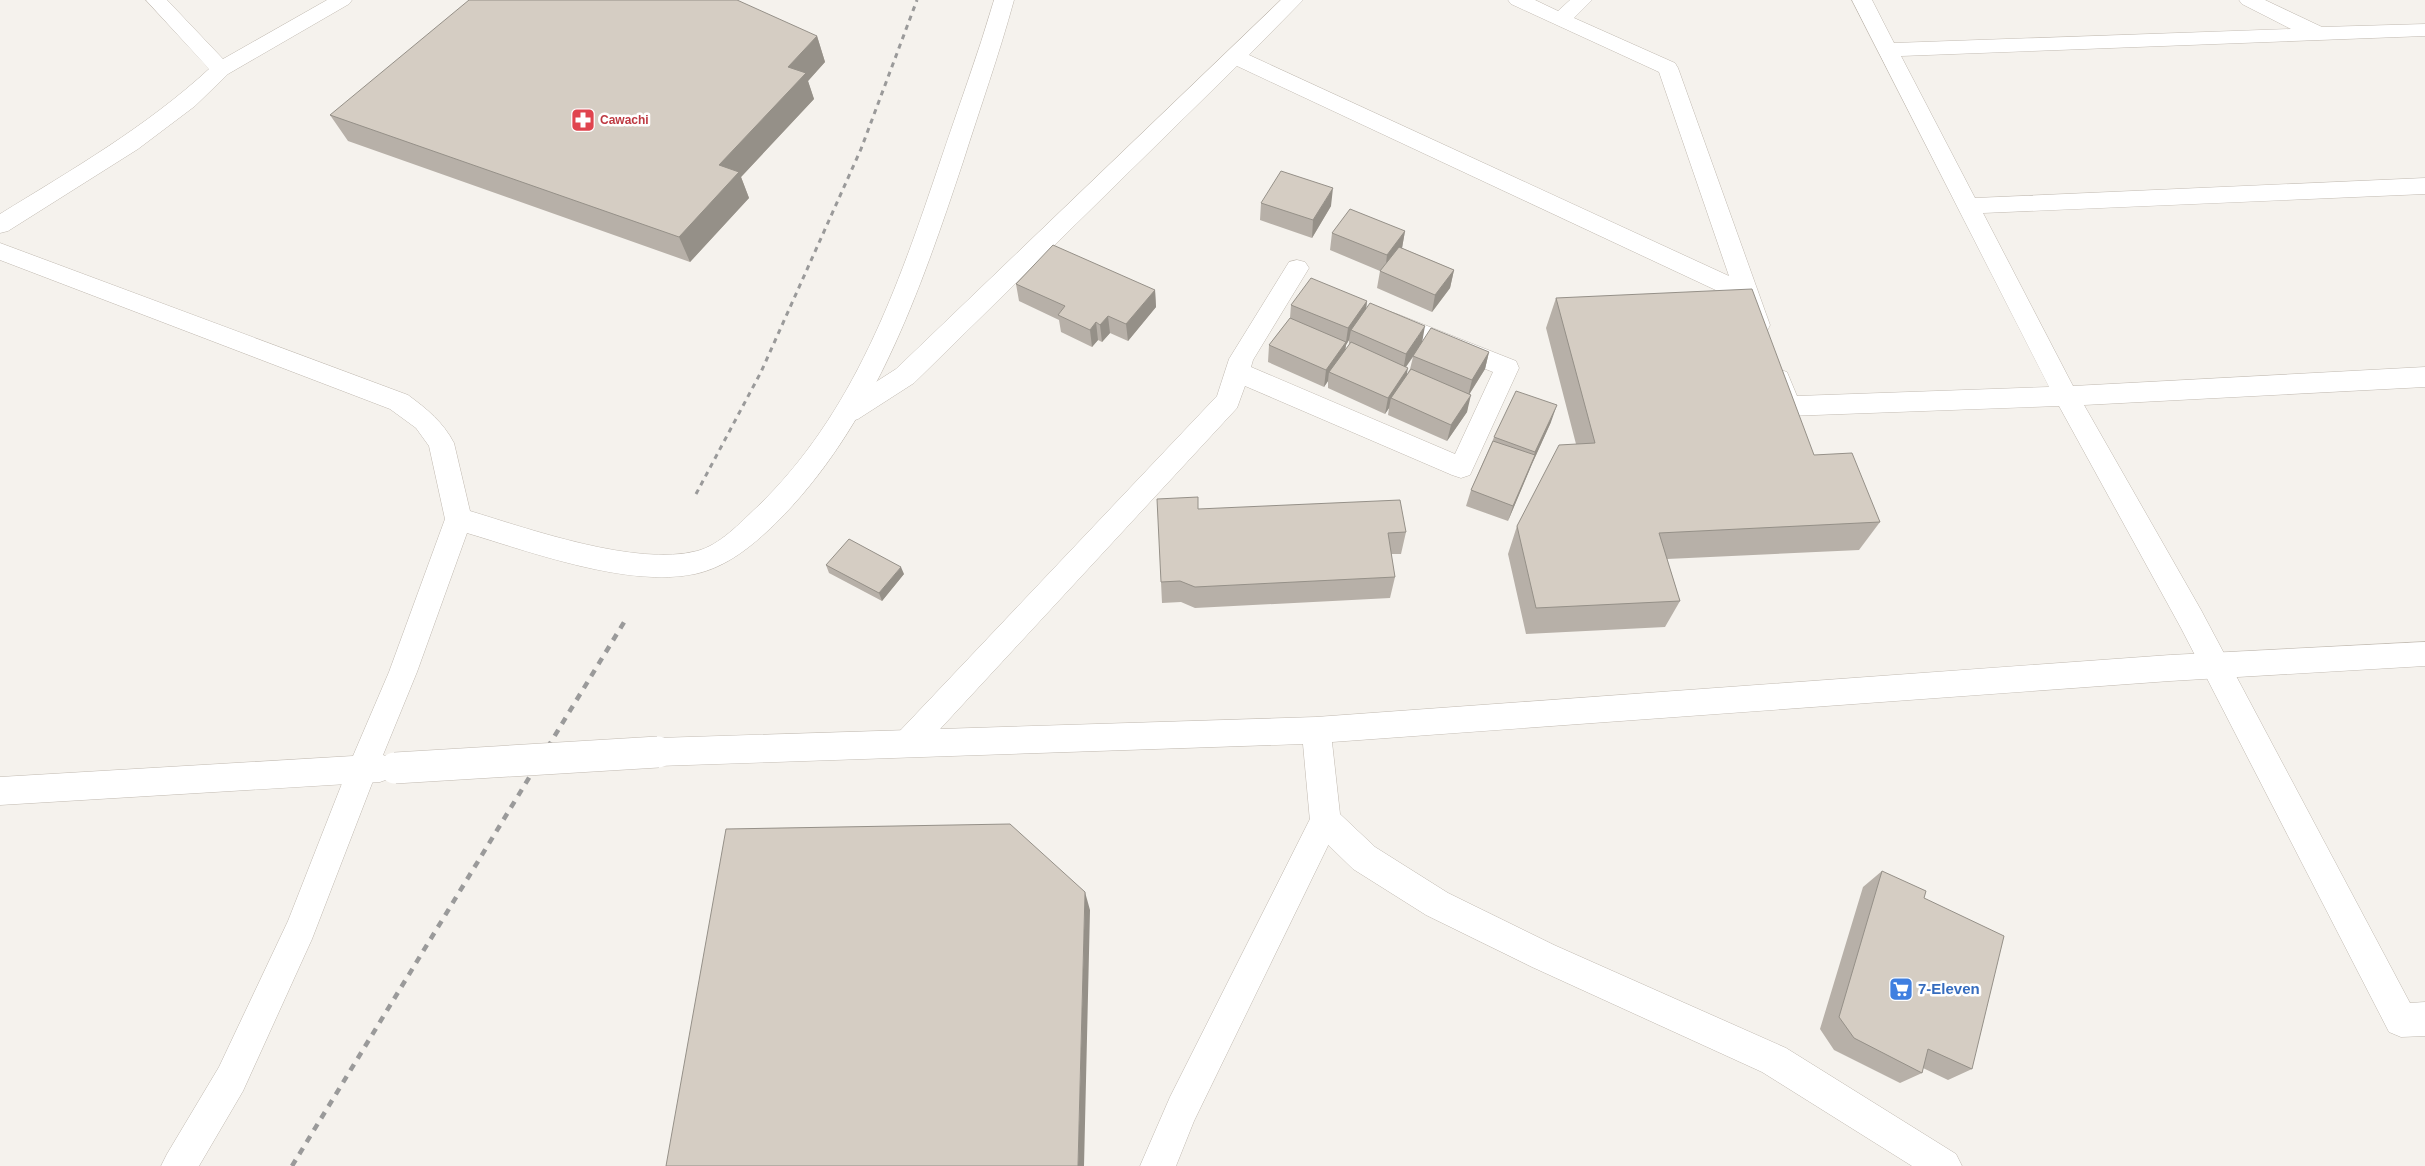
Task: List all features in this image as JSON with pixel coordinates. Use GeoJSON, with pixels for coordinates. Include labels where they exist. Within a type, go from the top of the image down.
{"type":"FeatureCollection","features":[{"type":"Feature","properties":{"kind":"street"},"geometry":{"type":"LineString","coordinates":[[156,0],[221,69]]}},
{"type":"Feature","properties":{"kind":"street"},"geometry":{"type":"LineString","coordinates":[[0,225],[130,144],[187,101],[221,69],[342,0]]}},
{"type":"Feature","properties":{"kind":"street"},"geometry":{"type":"LineString","coordinates":[[458,519],[520,537],[639,565],[690,564],[726,551],[766,517],[804,478],[849,412],[897,314],[940,199],[1004,0]]}},
{"type":"Feature","properties":{"kind":"street"},"geometry":{"type":"LineString","coordinates":[[849,412],[905,376],[1293,0]]}},
{"type":"Feature","properties":{"kind":"street"},"geometry":{"type":"LineString","coordinates":[[1518,0],[1668,68],[1746,294],[1788,406],[2066,396],[2425,377]]}},
{"type":"Feature","properties":{"kind":"street"},"geometry":{"type":"LineString","coordinates":[[1560,19],[1582,0]]}},
{"type":"Feature","properties":{"kind":"street"},"geometry":{"type":"LineString","coordinates":[[1862,0],[1970,206],[2066,396],[2186,610],[2401,1020],[2425,1019]]}},
{"type":"Feature","properties":{"kind":"street"},"geometry":{"type":"LineString","coordinates":[[2249,0],[2318,34]]}},
{"type":"Feature","properties":{"kind":"street"},"geometry":{"type":"LineString","coordinates":[[1887,50],[2425,30]]}},
{"type":"Feature","properties":{"kind":"street"},"geometry":{"type":"LineString","coordinates":[[1234,56],[1746,294]]}},
{"type":"Feature","properties":{"kind":"street"},"geometry":{"type":"LineString","coordinates":[[1970,206],[2425,186]]}},
{"type":"Feature","properties":{"kind":"street"},"geometry":{"type":"LineString","coordinates":[[0,251],[399,402],[425,421],[441,442],[458,519],[403,672],[363,768],[301,928],[231,1078],[179,1166]]}},
{"type":"Feature","properties":{"kind":"street"},"geometry":{"type":"LineString","coordinates":[[907,744],[1228,402],[1241,359],[1298,278]]}},
{"type":"Feature","properties":{"kind":"street"},"geometry":{"type":"LineString","coordinates":[[1237,372],[1461,468],[1507,368],[1371,313]]}},
{"type":"Feature","properties":{"kind":"street"},"geometry":{"type":"LineString","coordinates":[[0,791],[658,752],[1316,730],[2215,666],[2425,654]]}},
{"type":"Feature","properties":{"kind":"street"},"geometry":{"type":"LineString","coordinates":[[1158,1166],[1182,1109],[1325,821],[1316,730]]}},
{"type":"Feature","properties":{"kind":"street"},"geometry":{"type":"LineString","coordinates":[[1325,821],[1364,858],[1437,904],[1543,956],[1774,1060],[1944,1166]]}},
{"type":"Feature","properties":{"kind":"building","name":"Cawachi"},"geometry":{"type":"Polygon","coordinates":[[[469,0],[737,0],[817,36],[788,67],[806,73],[719,165],[739,172],[679,237],[330,115],[469,0]]]}},
{"type":"Feature","properties":{"kind":"building"},"geometry":{"type":"Polygon","coordinates":[[[1281,171],[1333,188],[1313,220],[1261,203],[1281,171]]]}},
{"type":"Feature","properties":{"kind":"building"},"geometry":{"type":"Polygon","coordinates":[[[1350,209],[1405,231],[1387,255],[1332,233],[1350,209]]]}},
{"type":"Feature","properties":{"kind":"building"},"geometry":{"type":"Polygon","coordinates":[[[1053,245],[1155,290],[1126,324],[1108,316],[1100,325],[1096,322],[1090,330],[1058,315],[1065,306],[1016,284],[1053,245]]]}},
{"type":"Feature","properties":{"kind":"building"},"geometry":{"type":"Polygon","coordinates":[[[1399,247],[1454,270],[1435,295],[1380,271],[1399,247]]]}},
{"type":"Feature","properties":{"kind":"building"},"geometry":{"type":"Polygon","coordinates":[[[1311,278],[1367,301],[1348,328],[1291,305],[1311,278]]]}},
{"type":"Feature","properties":{"kind":"building"},"geometry":{"type":"Polygon","coordinates":[[[1752,289],[1814,455],[1852,453],[1880,522],[1659,533],[1680,601],[1536,608],[1517,526],[1559,445],[1595,443],[1556,298],[1752,289]]]}},
{"type":"Feature","properties":{"kind":"building"},"geometry":{"type":"Polygon","coordinates":[[[1370,303],[1425,326],[1406,354],[1351,330],[1370,303]]]}},
{"type":"Feature","properties":{"kind":"building"},"geometry":{"type":"Polygon","coordinates":[[[1290,318],[1346,342],[1326,370],[1269,345],[1290,318]]]}},
{"type":"Feature","properties":{"kind":"building"},"geometry":{"type":"Polygon","coordinates":[[[1431,328],[1489,352],[1472,380],[1413,356],[1431,328]]]}},
{"type":"Feature","properties":{"kind":"building"},"geometry":{"type":"Polygon","coordinates":[[[1351,342],[1408,368],[1388,398],[1329,372],[1351,342]]]}},
{"type":"Feature","properties":{"kind":"building"},"geometry":{"type":"Polygon","coordinates":[[[1411,369],[1471,395],[1451,425],[1391,398],[1411,369]]]}},
{"type":"Feature","properties":{"kind":"building"},"geometry":{"type":"Polygon","coordinates":[[[1516,391],[1557,405],[1535,452],[1494,437],[1516,391]]]}},
{"type":"Feature","properties":{"kind":"building"},"geometry":{"type":"Polygon","coordinates":[[[1493,441],[1535,455],[1513,506],[1471,490],[1493,441]]]}},
{"type":"Feature","properties":{"kind":"building"},"geometry":{"type":"Polygon","coordinates":[[[1198,497],[1198,509],[1400,500],[1406,532],[1388,533],[1395,577],[1195,587],[1180,581],[1161,582],[1157,499],[1198,497]]]}},
{"type":"Feature","properties":{"kind":"building"},"geometry":{"type":"Polygon","coordinates":[[[849,539],[901,567],[879,593],[826,565],[849,539]]]}},
{"type":"Feature","properties":{"kind":"building"},"geometry":{"type":"Polygon","coordinates":[[[1010,824],[1085,892],[1078,1166],[666,1166],[726,829],[1010,824]]]}},
{"type":"Feature","properties":{"kind":"building","name":"7-Eleven"},"geometry":{"type":"Polygon","coordinates":[[[1882,871],[1926,891],[1924,898],[2004,936],[1972,1069],[1928,1049],[1922,1073],[1854,1038],[1839,1017],[1882,871]]]}},
{"type":"Feature","properties":{"kind":"railway"},"geometry":{"type":"LineString","coordinates":[[696,494],[761,372],[861,149],[917,0]]}},
{"type":"Feature","properties":{"kind":"railway"},"geometry":{"type":"LineString","coordinates":[[292,1166],[626,619]]}},
{"type":"Feature","properties":{"kind":"place","name":"Cawachi"},"geometry":{"type":"Point","coordinates":[583,120]}},
{"type":"Feature","properties":{"kind":"place","name":"7-Eleven"},"geometry":{"type":"Point","coordinates":[1901,989]}}]}
